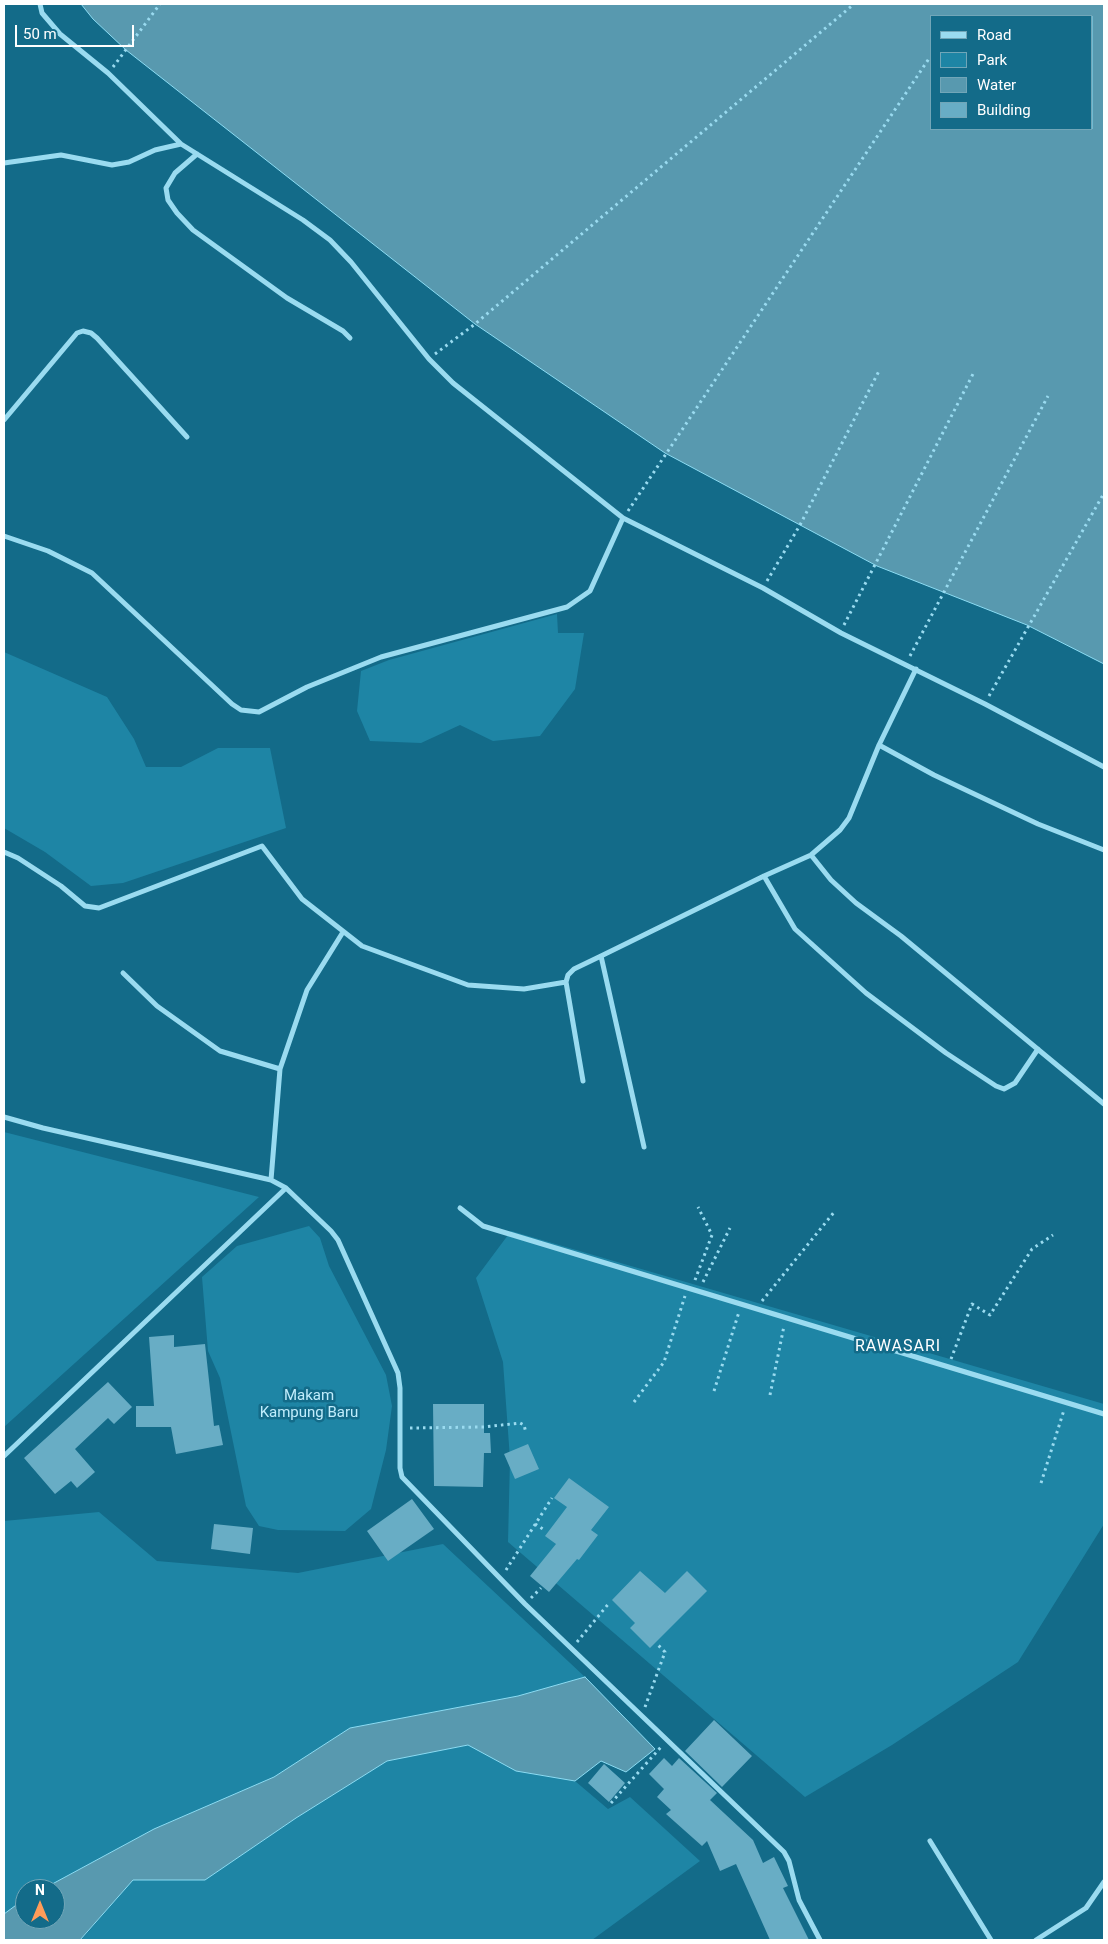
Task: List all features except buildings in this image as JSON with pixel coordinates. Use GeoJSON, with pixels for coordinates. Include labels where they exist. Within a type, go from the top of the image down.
{"type":"FeatureCollection","features":[{"type":"Feature","properties":{"kind":"street"},"geometry":{"type":"LineString","coordinates":[[40,4],[42,12],[49,22],[108,73],[181,144],[232,178],[303,220],[330,240],[351,262],[429,359],[453,383],[624,518],[763,588],[841,633],[985,704],[1104,767]]}},
{"type":"Feature","properties":{"kind":"street"},"geometry":{"type":"LineString","coordinates":[[4,163],[61,155],[112,165],[129,162],[155,150],[181,144]]}},
{"type":"Feature","properties":{"kind":"street"},"geometry":{"type":"LineString","coordinates":[[197,154],[175,173],[166,188],[168,200],[177,213],[193,230],[287,298],[343,331],[350,338]]}},
{"type":"Feature","properties":{"kind":"street"},"geometry":{"type":"LineString","coordinates":[[4,420],[77,333],[84,331],[91,332],[98,338],[187,437]]}},
{"type":"Feature","properties":{"kind":"street"},"geometry":{"type":"LineString","coordinates":[[4,536],[48,551],[92,574],[232,704],[241,710],[259,712],[308,687],[381,657],[567,607],[590,590],[624,518]]}},
{"type":"Feature","properties":{"kind":"street"},"geometry":{"type":"LineString","coordinates":[[583,1081],[566,982],[574,969],[811,855],[840,830],[849,818],[879,745],[916,669]]}},
{"type":"Feature","properties":{"kind":"street"},"geometry":{"type":"LineString","coordinates":[[879,745],[934,775],[1038,824],[1104,850]]}},
{"type":"Feature","properties":{"kind":"street"},"geometry":{"type":"LineString","coordinates":[[4,852],[18,858],[61,886],[84,906],[98,908],[262,846],[302,899],[362,946],[468,986],[524,989],[566,982]]}},
{"type":"Feature","properties":{"kind":"street"},"geometry":{"type":"LineString","coordinates":[[811,855],[831,880],[856,903],[901,936],[1104,1104]]}},
{"type":"Feature","properties":{"kind":"street"},"geometry":{"type":"LineString","coordinates":[[764,876],[795,929],[802,936],[866,993],[946,1053],[996,1086],[1004,1089],[1015,1084],[1038,1049]]}},
{"type":"Feature","properties":{"kind":"street"},"geometry":{"type":"LineString","coordinates":[[271,1180],[280,1069],[307,990],[343,932]]}},
{"type":"Feature","properties":{"kind":"street"},"geometry":{"type":"LineString","coordinates":[[601,956],[644,1146]]}},
{"type":"Feature","properties":{"kind":"street"},"geometry":{"type":"LineString","coordinates":[[123,973],[157,1006],[220,1051],[280,1069]]}},
{"type":"Feature","properties":{"kind":"street"},"geometry":{"type":"LineString","coordinates":[[4,1116],[43,1128],[271,1180],[286,1188],[338,1240],[398,1373],[402,1477],[501,1579],[641,1717],[784,1852],[789,1861],[799,1900],[820,1940]]}},
{"type":"Feature","properties":{"kind":"street"},"geometry":{"type":"LineString","coordinates":[[4,1456],[286,1188]]}},
{"type":"Feature","properties":{"kind":"street"},"geometry":{"type":"LineString","coordinates":[[460,1208],[482,1226],[1104,1414]]}},
{"type":"Feature","properties":{"kind":"street"},"geometry":{"type":"LineString","coordinates":[[930,1841],[991,1940]]}},
{"type":"Feature","properties":{"kind":"street"},"geometry":{"type":"LineString","coordinates":[[1036,1940],[1060,1927],[1086,1908],[1104,1882]]}},
{"type":"Feature","properties":{"kind":"path"},"geometry":{"type":"LineString","coordinates":[[108,73],[160,4]]}},
{"type":"Feature","properties":{"kind":"path"},"geometry":{"type":"LineString","coordinates":[[429,359],[475,324],[854,4]]}},
{"type":"Feature","properties":{"kind":"path"},"geometry":{"type":"LineString","coordinates":[[624,518],[930,57]]}},
{"type":"Feature","properties":{"kind":"path"},"geometry":{"type":"LineString","coordinates":[[763,588],[800,525],[879,371]]}},
{"type":"Feature","properties":{"kind":"path"},"geometry":{"type":"LineString","coordinates":[[841,633],[973,374]]}},
{"type":"Feature","properties":{"kind":"path"},"geometry":{"type":"LineString","coordinates":[[906,664],[1048,396]]}},
{"type":"Feature","properties":{"kind":"path"},"geometry":{"type":"LineString","coordinates":[[985,704],[1027,626],[1104,493]]}},
{"type":"Feature","properties":{"kind":"path"},"geometry":{"type":"LineString","coordinates":[[634,1402],[664,1362],[689,1289],[712,1235],[698,1208]]}},
{"type":"Feature","properties":{"kind":"path"},"geometry":{"type":"LineString","coordinates":[[756,1309],[834,1211]]}},
{"type":"Feature","properties":{"kind":"path"},"geometry":{"type":"LineString","coordinates":[[698,1292],[730,1228]]}},
{"type":"Feature","properties":{"kind":"path"},"geometry":{"type":"LineString","coordinates":[[948,1367],[972,1304],[990,1315],[1032,1249],[1053,1234]]}},
{"type":"Feature","properties":{"kind":"path"},"geometry":{"type":"LineString","coordinates":[[714,1391],[741,1305]]}},
{"type":"Feature","properties":{"kind":"path"},"geometry":{"type":"LineString","coordinates":[[770,1395],[785,1318]]}},
{"type":"Feature","properties":{"kind":"path"},"geometry":{"type":"LineString","coordinates":[[1040,1483],[1066,1402]]}},
{"type":"Feature","properties":{"kind":"path"},"geometry":{"type":"LineString","coordinates":[[399,1429],[484,1427],[520,1423],[524,1425],[526,1433]]}},
{"type":"Feature","properties":{"kind":"path"},"geometry":{"type":"LineString","coordinates":[[501,1579],[552,1498]]}},
{"type":"Feature","properties":{"kind":"path"},"geometry":{"type":"LineString","coordinates":[[535,1524],[546,1531]]}},
{"type":"Feature","properties":{"kind":"path"},"geometry":{"type":"LineString","coordinates":[[572,1648],[610,1602]]}},
{"type":"Feature","properties":{"kind":"path"},"geometry":{"type":"LineString","coordinates":[[641,1717],[665,1652],[656,1643]]}},
{"type":"Feature","properties":{"kind":"path"},"geometry":{"type":"LineString","coordinates":[[611,1802],[666,1741]]}},
{"type":"Feature","properties":{"kind":"green space"},"geometry":{"type":"Polygon","coordinates":[[[557,614],[558,633],[584,633],[575,689],[540,736],[493,741],[460,725],[421,743],[370,741],[357,711],[361,671],[389,660],[557,614]]]}},
{"type":"Feature","properties":{"kind":"green space"},"geometry":{"type":"Polygon","coordinates":[[[4,652],[107,697],[134,739],[146,767],[181,767],[218,748],[270,748],[286,828],[123,883],[91,886],[45,852],[4,828],[4,652]]]}},
{"type":"Feature","properties":{"kind":"green space"},"geometry":{"type":"Polygon","coordinates":[[[4,1132],[259,1197],[4,1427],[4,1132]]]}},
{"type":"Feature","properties":{"kind":"green space","name":"Makam Kampung Baru"},"geometry":{"type":"Polygon","coordinates":[[[309,1226],[320,1238],[329,1266],[386,1375],[392,1406],[386,1450],[371,1509],[345,1531],[278,1530],[259,1526],[246,1506],[220,1378],[208,1351],[202,1277],[237,1246],[309,1226]]]}},
{"type":"Feature","properties":{"kind":"green space"},"geometry":{"type":"Polygon","coordinates":[[[511,1231],[1104,1404],[1104,1524],[1018,1662],[892,1745],[805,1797],[508,1542],[510,1459],[503,1362],[476,1278],[511,1231]]]}},
{"type":"Feature","properties":{"kind":"green space"},"geometry":{"type":"Polygon","coordinates":[[[99,1512],[157,1561],[298,1573],[443,1544],[585,1677],[518,1696],[350,1728],[274,1777],[154,1829],[62,1879],[15,1879],[15,1906],[4,1914],[4,1521],[99,1512]]]}},
{"type":"Feature","properties":{"kind":"green space"},"geometry":{"type":"Polygon","coordinates":[[[469,1745],[516,1771],[575,1781],[608,1809],[630,1797],[700,1861],[592,1940],[81,1940],[133,1880],[205,1880],[296,1818],[387,1761],[469,1745]]]}},
{"type":"Feature","properties":{"kind":"water"},"geometry":{"type":"Polygon","coordinates":[[[81,4],[1104,4],[1104,664],[1027,625],[877,566],[665,453],[475,324],[126,50],[93,19],[81,4]]]}},
{"type":"Feature","properties":{"kind":"water"},"geometry":{"type":"Polygon","coordinates":[[[585,1677],[655,1749],[626,1772],[601,1761],[575,1781],[516,1771],[468,1745],[387,1761],[296,1818],[205,1880],[133,1880],[80,1940],[4,1940],[4,1914],[15,1906],[15,1929],[65,1929],[65,1879],[62,1879],[154,1829],[274,1777],[350,1728],[518,1696],[585,1677]]]}},
{"type":"Feature","properties":{"kind":"district","name":"RAWASARI"},"geometry":{"type":"Point","coordinates":[898,1347]}}]}
